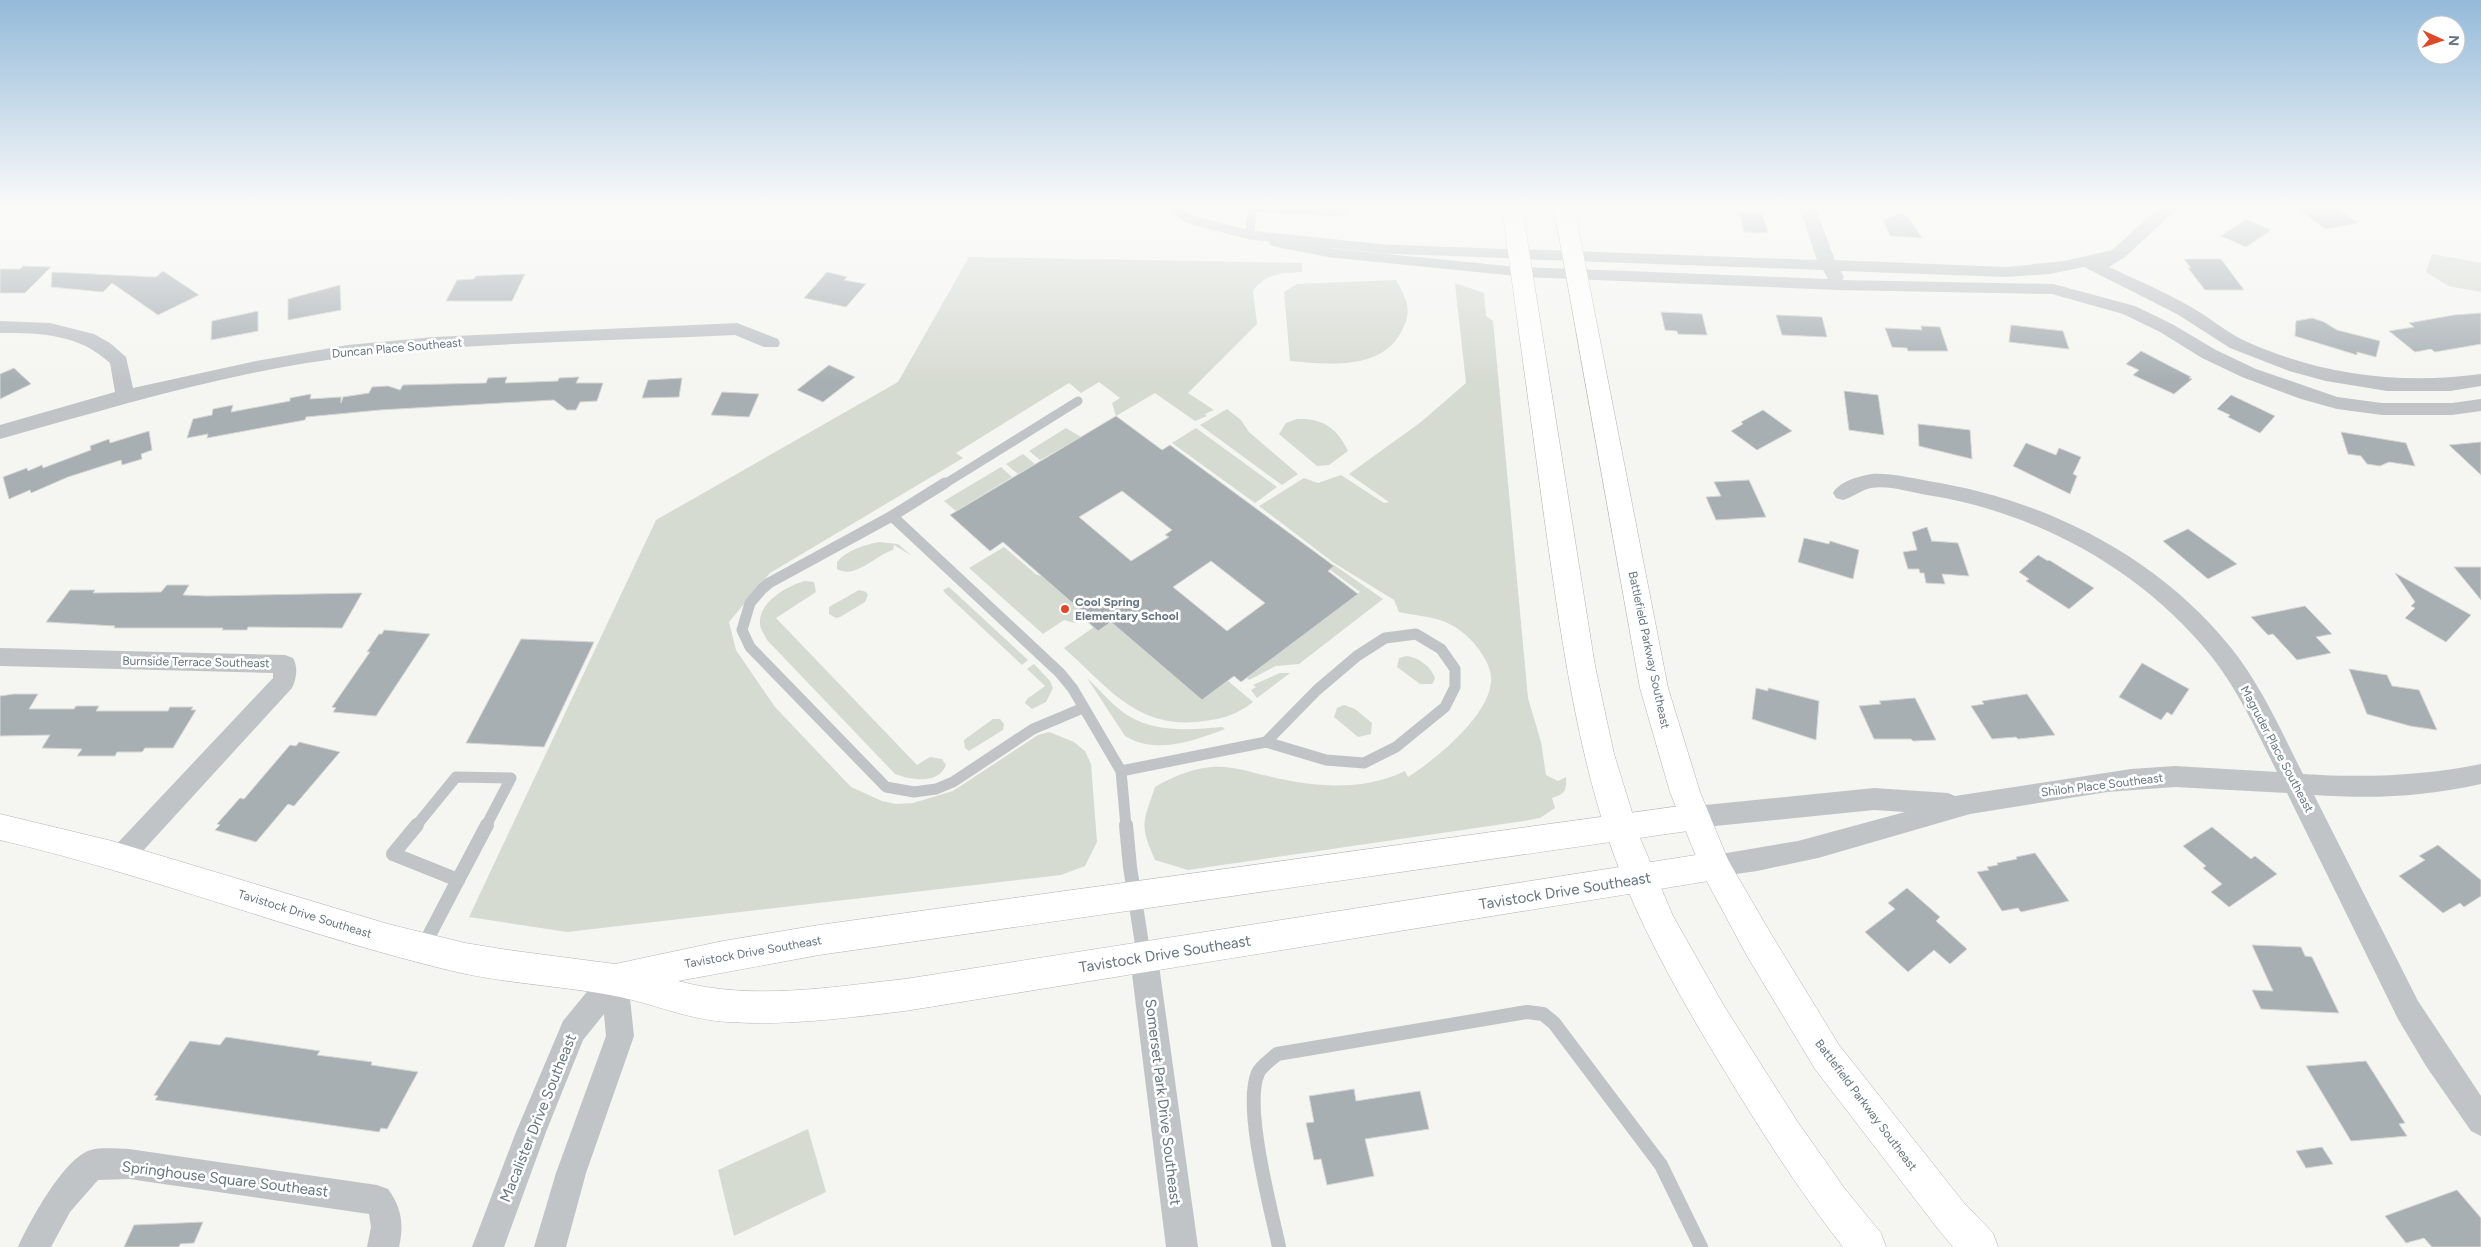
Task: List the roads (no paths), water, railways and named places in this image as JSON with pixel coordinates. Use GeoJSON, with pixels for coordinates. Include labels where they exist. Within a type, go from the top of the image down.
{"type":"FeatureCollection","features":[{"type":"Feature","properties":{"kind":"main road"},"geometry":{"type":"LineString","coordinates":[[1520,265],[1584,690],[1621,826],[1639,878],[1684,970],[1756,1090],[1840,1215],[1867,1247]]}},
{"type":"Feature","properties":{"kind":"main road","name":"Battlefield Parkway Southeast"},"geometry":{"type":"LineString","coordinates":[[1574,266],[1654,688],[1667,736],[1715,866],[1759,945],[1827,1057],[1951,1216],[1979,1247]]}},
{"type":"Feature","properties":{"kind":"main road","name":"Tavistock Drive Southeast"},"geometry":{"type":"LineString","coordinates":[[614,980],[723,956],[819,940],[1695,816]]}},
{"type":"Feature","properties":{"kind":"main road","name":"Tavistock Drive Southeast"},"geometry":{"type":"LineString","coordinates":[[0,828],[66,841],[334,924],[447,955],[614,980],[701,1003],[770,1007],[833,1003],[905,995],[1715,866]]}},
{"type":"Feature","properties":{"kind":"street"},"geometry":{"type":"LineString","coordinates":[[1559,265],[1838,285],[2053,290],[2130,310],[2166,328],[2209,354],[2249,373],[2308,395],[2361,407],[2422,410],[2481,405]]}},
{"type":"Feature","properties":{"kind":"street"},"geometry":{"type":"LineString","coordinates":[[1574,266],[1780,265]]}},
{"type":"Feature","properties":{"kind":"street"},"geometry":{"type":"LineString","coordinates":[[1829,265],[1838,285]]}},
{"type":"Feature","properties":{"kind":"street"},"geometry":{"type":"LineString","coordinates":[[1834,265],[2007,272],[2088,268],[2183,310],[2236,343],[2278,361],[2325,375],[2400,386],[2439,387],[2481,380]]}},
{"type":"Feature","properties":{"kind":"street"},"geometry":{"type":"LineString","coordinates":[[2053,290],[2094,265]]}},
{"type":"Feature","properties":{"kind":"street"},"geometry":{"type":"LineString","coordinates":[[2088,268],[2157,311],[2214,352],[2249,373]]}},
{"type":"Feature","properties":{"kind":"street"},"geometry":{"type":"LineString","coordinates":[[0,327],[29,327],[70,332],[97,343],[119,360],[125,396]]}},
{"type":"Feature","properties":{"kind":"street","name":"Duncan Place Southeast"},"geometry":{"type":"LineString","coordinates":[[0,432],[125,396],[256,367],[348,351],[434,343],[737,329],[771,343]]}},
{"type":"Feature","properties":{"kind":"street","name":"Magruder Place Southeast"},"geometry":{"type":"LineString","coordinates":[[1843,493],[1868,481],[1942,488],[2021,511],[2061,529],[2102,551],[2166,597],[2206,634],[2232,666],[2253,699],[2408,1010],[2436,1056],[2481,1121]]}},
{"type":"Feature","properties":{"kind":"street","name":"Burnside Terrace Southeast"},"geometry":{"type":"LineString","coordinates":[[0,657],[285,664],[284,682],[121,857]]}},
{"type":"Feature","properties":{"kind":"street","name":"Shiloh Place Southeast"},"geometry":{"type":"LineString","coordinates":[[1715,866],[1772,858],[1880,831],[1962,804],[2130,779],[2175,776],[2404,788],[2446,784],[2481,774]]}},
{"type":"Feature","properties":{"kind":"street","name":"Shiloh Place Southeast"},"geometry":{"type":"LineString","coordinates":[[1695,816],[1874,799],[1962,804]]}},
{"type":"Feature","properties":{"kind":"street","name":"Somerset Park Drive Southeast"},"geometry":{"type":"LineString","coordinates":[[1144,958],[1182,1247]]}},
{"type":"Feature","properties":{"kind":"street"},"geometry":{"type":"LineString","coordinates":[[550,1247],[570,1173],[620,1036],[614,980]]}},
{"type":"Feature","properties":{"kind":"street","name":"Macalister Drive Southeast"},"geometry":{"type":"LineString","coordinates":[[488,1247],[527,1140],[573,1030],[614,980]]}},
{"type":"Feature","properties":{"kind":"street","name":"Springhouse Square Southeast"},"geometry":{"type":"LineString","coordinates":[[34,1247],[59,1201],[91,1166],[129,1164],[377,1200],[387,1212],[387,1228],[383,1247]]}},
{"type":"Feature","properties":{"kind":"lane"},"geometry":{"type":"LineString","coordinates":[[1078,401],[892,516],[769,583],[750,603],[742,630],[750,647],[886,787],[914,792],[936,789],[953,782],[1033,729],[1083,708]]}},
{"type":"Feature","properties":{"kind":"lane"},"geometry":{"type":"LineString","coordinates":[[892,516],[1060,673],[1121,771],[1134,896],[1144,958]]}},
{"type":"Feature","properties":{"kind":"lane"},"geometry":{"type":"LineString","coordinates":[[1121,771],[1266,742],[1326,760],[1364,763],[1396,747],[1446,707],[1455,687],[1456,669],[1441,649],[1416,634],[1385,638],[1357,656],[1316,690],[1266,742]]}},
{"type":"Feature","properties":{"kind":"lane"},"geometry":{"type":"LineString","coordinates":[[422,948],[459,880],[511,778],[456,777],[393,854],[459,880]]}},
{"type":"Feature","properties":{"kind":"lane"},"geometry":{"type":"LineString","coordinates":[[1279,1247],[1257,1140],[1254,1099],[1258,1072],[1277,1054],[1527,1012],[1544,1014],[1554,1023],[1661,1165],[1701,1247]]}},
{"type":"Feature","properties":{"kind":"place","name":"Cool Spring Elementary School"},"geometry":{"type":"Point","coordinates":[1065,609]}}]}
